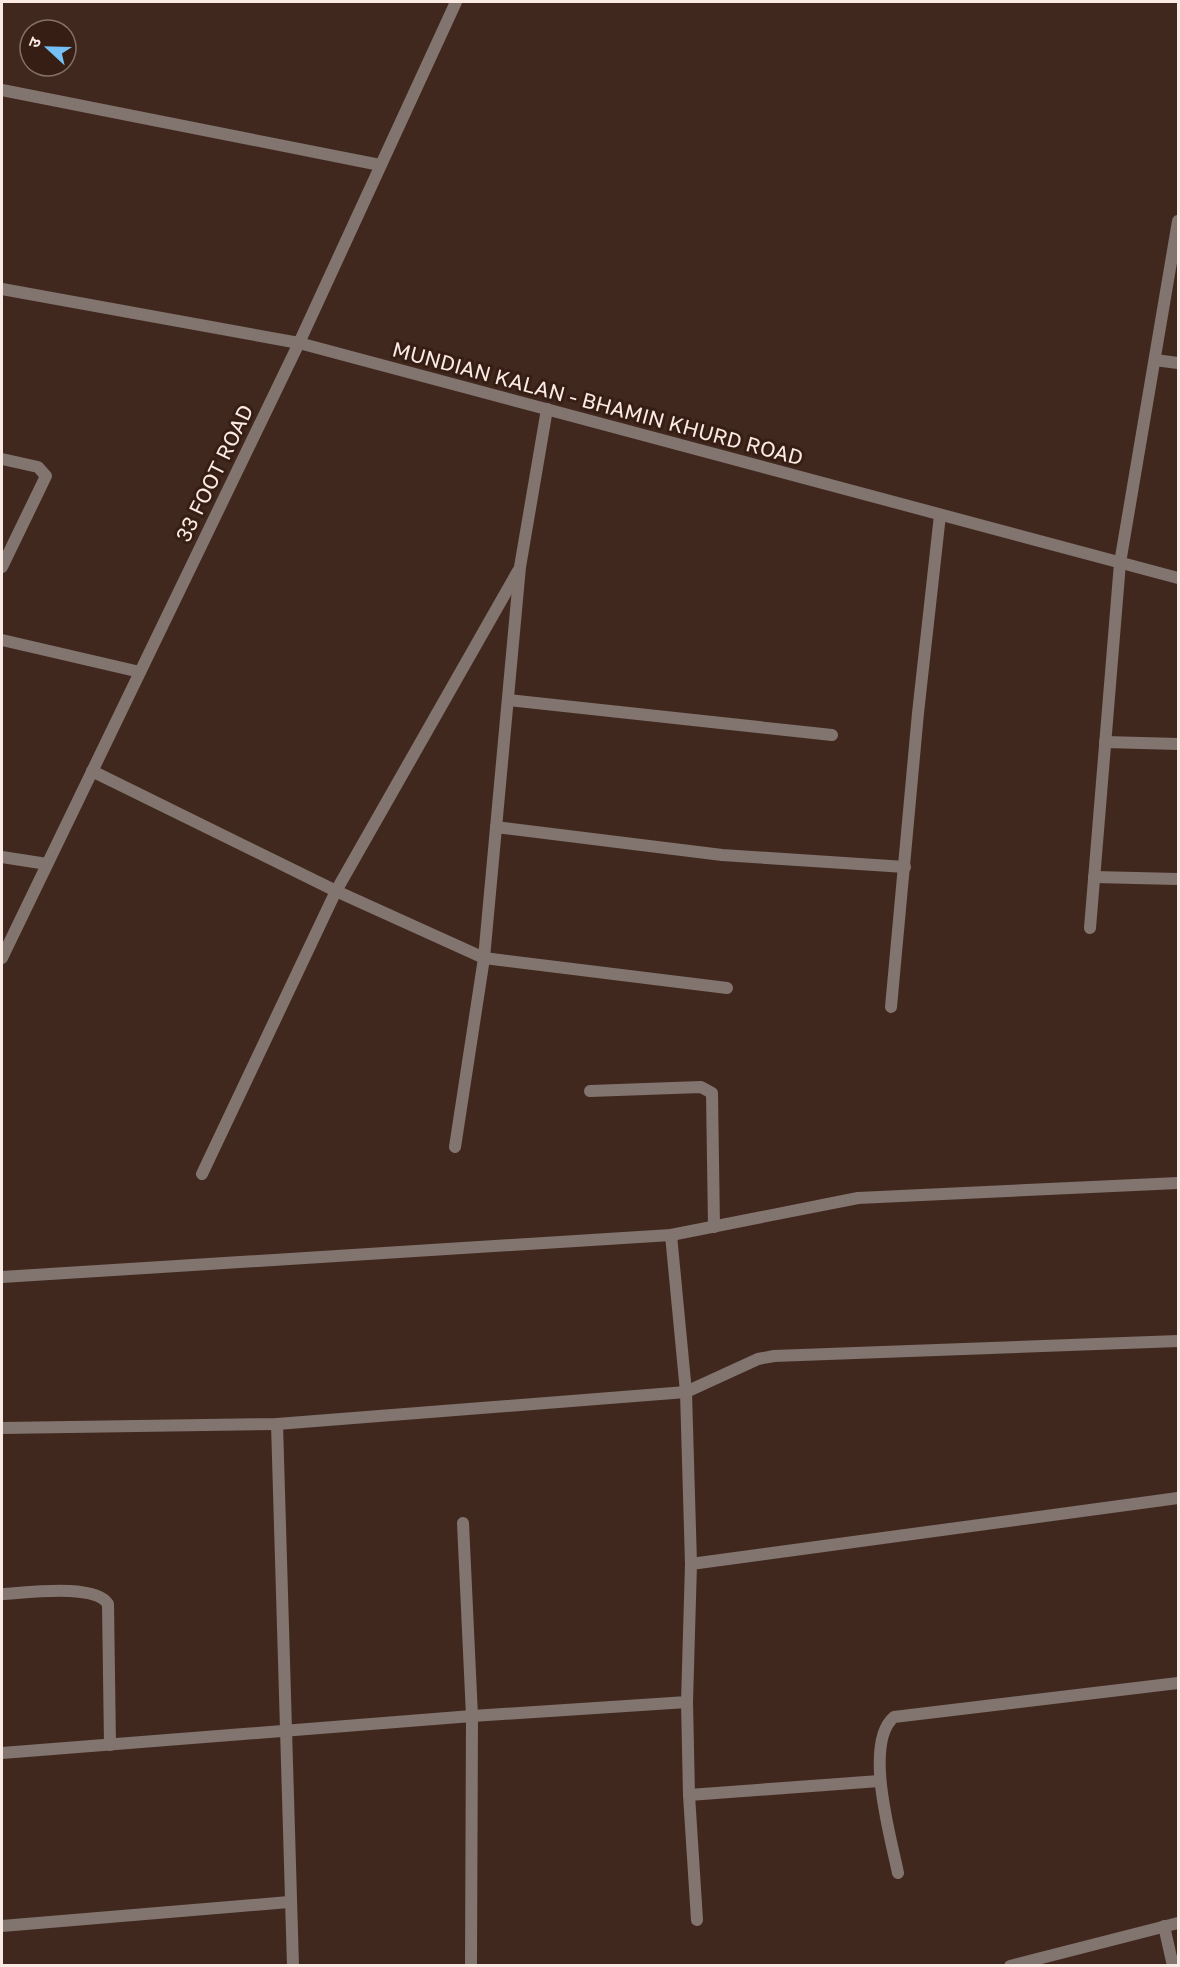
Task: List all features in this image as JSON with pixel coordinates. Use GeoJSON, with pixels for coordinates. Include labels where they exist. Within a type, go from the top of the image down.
{"type":"FeatureCollection","features":[{"type":"Feature","properties":{"kind":"street","name":"33 FOOT ROAD"},"geometry":{"type":"LineString","coordinates":[[2,958],[299,343],[456,2]]}},
{"type":"Feature","properties":{"kind":"street"},"geometry":{"type":"LineString","coordinates":[[2,90],[380,165]]}},
{"type":"Feature","properties":{"kind":"street"},"geometry":{"type":"LineString","coordinates":[[1090,928],[1120,562],[1179,221]]}},
{"type":"Feature","properties":{"kind":"street","name":"MUNDIAN KALAN - BHAMIN KHURD ROAD"},"geometry":{"type":"LineString","coordinates":[[2,289],[299,343],[1179,578]]}},
{"type":"Feature","properties":{"kind":"street"},"geometry":{"type":"LineString","coordinates":[[1155,360],[1179,363]]}},
{"type":"Feature","properties":{"kind":"street"},"geometry":{"type":"LineString","coordinates":[[455,1147],[484,958],[520,567],[547,409]]}},
{"type":"Feature","properties":{"kind":"street"},"geometry":{"type":"LineString","coordinates":[[2,459],[38,467],[46,476],[2,567]]}},
{"type":"Feature","properties":{"kind":"street"},"geometry":{"type":"LineString","coordinates":[[891,1007],[918,713],[940,514]]}},
{"type":"Feature","properties":{"kind":"street"},"geometry":{"type":"LineString","coordinates":[[202,1174],[336,891],[520,567]]}},
{"type":"Feature","properties":{"kind":"street"},"geometry":{"type":"LineString","coordinates":[[2,640],[140,672]]}},
{"type":"Feature","properties":{"kind":"street"},"geometry":{"type":"LineString","coordinates":[[508,700],[832,735]]}},
{"type":"Feature","properties":{"kind":"street"},"geometry":{"type":"LineString","coordinates":[[1106,742],[1179,744]]}},
{"type":"Feature","properties":{"kind":"street"},"geometry":{"type":"LineString","coordinates":[[92,771],[336,891],[484,958],[728,988]]}},
{"type":"Feature","properties":{"kind":"street"},"geometry":{"type":"LineString","coordinates":[[496,827],[722,855],[905,867]]}},
{"type":"Feature","properties":{"kind":"street"},"geometry":{"type":"LineString","coordinates":[[2,856],[47,864]]}},
{"type":"Feature","properties":{"kind":"street"},"geometry":{"type":"LineString","coordinates":[[1094,877],[1179,879]]}},
{"type":"Feature","properties":{"kind":"street"},"geometry":{"type":"LineString","coordinates":[[590,1091],[701,1086],[712,1093],[714,1227]]}},
{"type":"Feature","properties":{"kind":"street"},"geometry":{"type":"LineString","coordinates":[[2,1277],[671,1235],[858,1198],[1179,1183]]}},
{"type":"Feature","properties":{"kind":"street"},"geometry":{"type":"LineString","coordinates":[[671,1235],[686,1392],[691,1564],[687,1702],[689,1795],[696,1920]]}},
{"type":"Feature","properties":{"kind":"street"},"geometry":{"type":"LineString","coordinates":[[2,1428],[277,1424],[686,1392],[758,1359],[774,1356],[1179,1341]]}},
{"type":"Feature","properties":{"kind":"street"},"geometry":{"type":"LineString","coordinates":[[277,1424],[289,1902],[293,1965]]}},
{"type":"Feature","properties":{"kind":"street"},"geometry":{"type":"LineString","coordinates":[[691,1564],[1179,1498]]}},
{"type":"Feature","properties":{"kind":"street"},"geometry":{"type":"LineString","coordinates":[[463,1523],[472,1716],[471,1965]]}},
{"type":"Feature","properties":{"kind":"street"},"geometry":{"type":"LineString","coordinates":[[2,1594],[88,1591],[105,1599],[108,1604],[110,1745]]}},
{"type":"Feature","properties":{"kind":"street"},"geometry":{"type":"LineString","coordinates":[[898,1873],[879,1781],[883,1734],[894,1717],[1179,1683]]}},
{"type":"Feature","properties":{"kind":"street"},"geometry":{"type":"LineString","coordinates":[[2,1753],[472,1716],[687,1702]]}},
{"type":"Feature","properties":{"kind":"street"},"geometry":{"type":"LineString","coordinates":[[689,1795],[879,1781]]}},
{"type":"Feature","properties":{"kind":"street"},"geometry":{"type":"LineString","coordinates":[[2,1926],[289,1902]]}},
{"type":"Feature","properties":{"kind":"street"},"geometry":{"type":"LineString","coordinates":[[1010,1965],[1179,1923]]}},
{"type":"Feature","properties":{"kind":"street"},"geometry":{"type":"LineString","coordinates":[[1164,1926],[1173,1965]]}}]}
